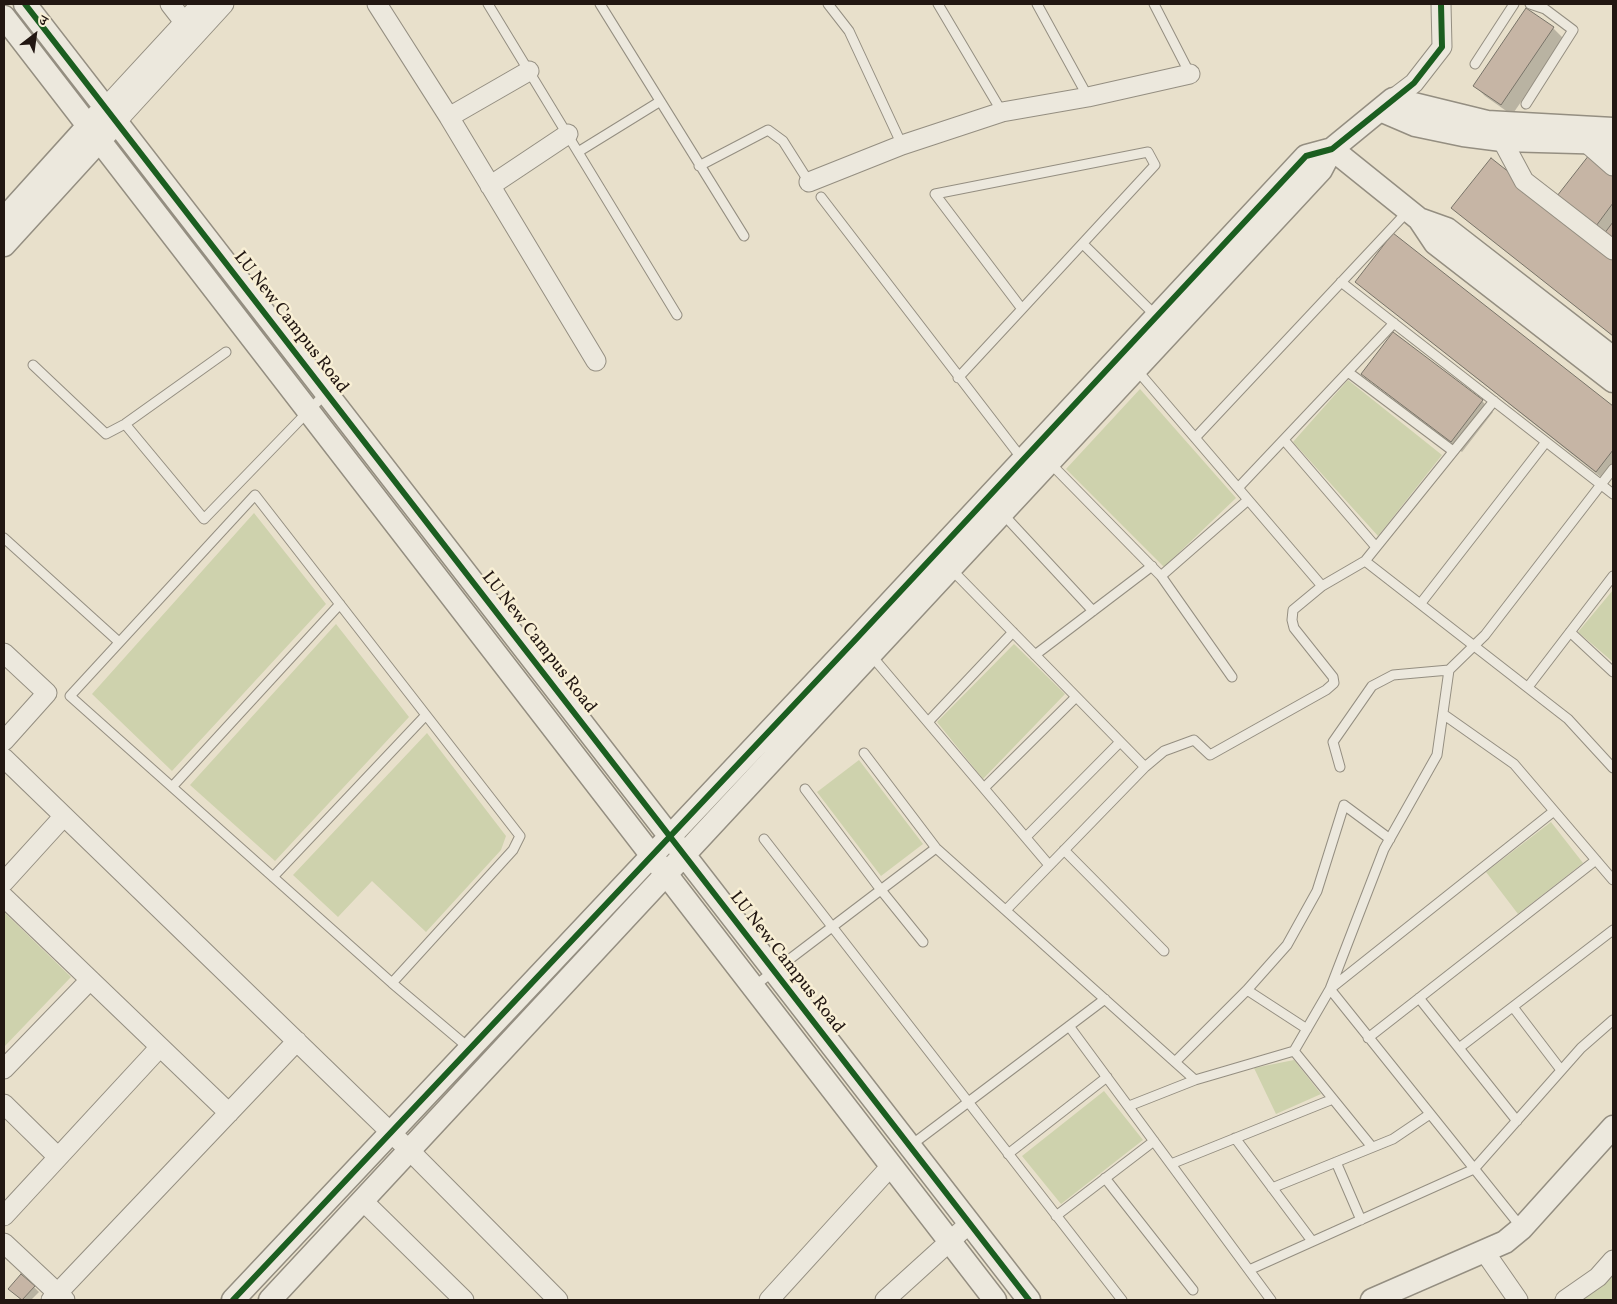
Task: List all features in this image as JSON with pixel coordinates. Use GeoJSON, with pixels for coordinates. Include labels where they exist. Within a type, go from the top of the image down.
{"type":"FeatureCollection","features":[{"type":"Feature","properties":{"kind":"street","name":"LU New Campus Road"},"geometry":{"type":"LineString","coordinates":[[25,4],[1029,1300]]}},
{"type":"Feature","properties":{"kind":"street"},"geometry":{"type":"LineString","coordinates":[[170,4],[184,22]]}},
{"type":"Feature","properties":{"kind":"street"},"geometry":{"type":"LineString","coordinates":[[4,245],[184,22],[201,4]]}},
{"type":"Feature","properties":{"kind":"street"},"geometry":{"type":"LineString","coordinates":[[110,115],[224,4]]}},
{"type":"Feature","properties":{"kind":"street"},"geometry":{"type":"LineString","coordinates":[[377,4],[449,117],[596,361]]}},
{"type":"Feature","properties":{"kind":"street"},"geometry":{"type":"LineString","coordinates":[[233,1300],[669,837],[864,646],[1006,499],[1049,463],[1321,170],[1332,149],[1414,83],[1442,47],[1441,4]]}},
{"type":"Feature","properties":{"kind":"street"},"geometry":{"type":"LineString","coordinates":[[4,17],[666,876],[950,1240],[994,1300]]}},
{"type":"Feature","properties":{"kind":"street"},"geometry":{"type":"LineString","coordinates":[[449,117],[529,71]]}},
{"type":"Feature","properties":{"kind":"street"},"geometry":{"type":"LineString","coordinates":[[809,182],[902,144],[1002,112],[1088,97],[1190,74]]}},
{"type":"Feature","properties":{"kind":"street"},"geometry":{"type":"LineString","coordinates":[[1386,105],[1487,122],[1613,129]]}},
{"type":"Feature","properties":{"kind":"street"},"geometry":{"type":"LineString","coordinates":[[1386,105],[1415,126],[1502,140],[1588,144],[1613,143]]}},
{"type":"Feature","properties":{"kind":"street"},"geometry":{"type":"LineString","coordinates":[[1487,122],[1502,140],[1524,181],[1613,250]]}},
{"type":"Feature","properties":{"kind":"street"},"geometry":{"type":"LineString","coordinates":[[4,219],[93,134]]}},
{"type":"Feature","properties":{"kind":"street"},"geometry":{"type":"LineString","coordinates":[[490,186],[568,134]]}},
{"type":"Feature","properties":{"kind":"street"},"geometry":{"type":"LineString","coordinates":[[1588,144],[1613,166]]}},
{"type":"Feature","properties":{"kind":"street"},"geometry":{"type":"LineString","coordinates":[[1332,149],[1414,215],[1435,243],[1613,381]]}},
{"type":"Feature","properties":{"kind":"street"},"geometry":{"type":"LineString","coordinates":[[270,1300],[684,857],[864,646],[951,569],[1006,499],[1023,461],[1156,316],[1306,156],[1332,149]]}},
{"type":"Feature","properties":{"kind":"street"},"geometry":{"type":"LineString","coordinates":[[1414,215],[1447,229],[1613,358]]}},
{"type":"Feature","properties":{"kind":"street"},"geometry":{"type":"LineString","coordinates":[[4,653],[47,693],[4,741]]}},
{"type":"Feature","properties":{"kind":"street"},"geometry":{"type":"LineString","coordinates":[[4,758],[410,1151],[558,1300]]}},
{"type":"Feature","properties":{"kind":"street"},"geometry":{"type":"LineString","coordinates":[[4,882],[64,816]]}},
{"type":"Feature","properties":{"kind":"street"},"geometry":{"type":"LineString","coordinates":[[4,897],[229,1113]]}},
{"type":"Feature","properties":{"kind":"street"},"geometry":{"type":"LineString","coordinates":[[4,1069],[90,980]]}},
{"type":"Feature","properties":{"kind":"street"},"geometry":{"type":"LineString","coordinates":[[4,1244],[58,1298],[297,1041]]}},
{"type":"Feature","properties":{"kind":"street"},"geometry":{"type":"LineString","coordinates":[[4,1216],[160,1046]]}},
{"type":"Feature","properties":{"kind":"street"},"geometry":{"type":"LineString","coordinates":[[4,1104],[58,1156]]}},
{"type":"Feature","properties":{"kind":"street"},"geometry":{"type":"LineString","coordinates":[[1372,1300],[1505,1242],[1522,1228],[1613,1127]]}},
{"type":"Feature","properties":{"kind":"street"},"geometry":{"type":"LineString","coordinates":[[769,1300],[891,1166]]}},
{"type":"Feature","properties":{"kind":"street"},"geometry":{"type":"LineString","coordinates":[[363,1201],[464,1300]]}},
{"type":"Feature","properties":{"kind":"street"},"geometry":{"type":"LineString","coordinates":[[885,1300],[970,1224]]}},
{"type":"Feature","properties":{"kind":"street"},"geometry":{"type":"LineString","coordinates":[[1484,1251],[1518,1300]]}},
{"type":"Feature","properties":{"kind":"street"},"geometry":{"type":"LineString","coordinates":[[1565,1300],[1598,1278],[1613,1260]]}},
{"type":"Feature","properties":{"kind":"lane"},"geometry":{"type":"LineString","coordinates":[[488,4],[677,314]]}},
{"type":"Feature","properties":{"kind":"lane"},"geometry":{"type":"LineString","coordinates":[[600,4],[659,102],[744,236]]}},
{"type":"Feature","properties":{"kind":"lane"},"geometry":{"type":"LineString","coordinates":[[828,4],[849,31],[902,144]]}},
{"type":"Feature","properties":{"kind":"lane"},"geometry":{"type":"LineString","coordinates":[[938,4],[1002,112]]}},
{"type":"Feature","properties":{"kind":"lane"},"geometry":{"type":"LineString","coordinates":[[1037,4],[1088,97]]}},
{"type":"Feature","properties":{"kind":"lane"},"geometry":{"type":"LineString","coordinates":[[1154,4],[1190,74]]}},
{"type":"Feature","properties":{"kind":"lane"},"geometry":{"type":"LineString","coordinates":[[1475,64],[1514,4]]}},
{"type":"Feature","properties":{"kind":"lane"},"geometry":{"type":"LineString","coordinates":[[1526,104],[1574,30],[1545,9],[1530,4]]}},
{"type":"Feature","properties":{"kind":"lane"},"geometry":{"type":"LineString","coordinates":[[578,152],[659,102]]}},
{"type":"Feature","properties":{"kind":"lane"},"geometry":{"type":"LineString","coordinates":[[700,166],[768,130],[783,140],[809,182]]}},
{"type":"Feature","properties":{"kind":"lane"},"geometry":{"type":"LineString","coordinates":[[958,378],[1022,309],[1155,165],[1148,152],[935,194],[1022,309]]}},
{"type":"Feature","properties":{"kind":"lane"},"geometry":{"type":"LineString","coordinates":[[820,197],[1023,461]]}},
{"type":"Feature","properties":{"kind":"lane"},"geometry":{"type":"LineString","coordinates":[[1195,438],[1341,282],[1414,215]]}},
{"type":"Feature","properties":{"kind":"lane"},"geometry":{"type":"LineString","coordinates":[[1082,244],[1156,316]]}},
{"type":"Feature","properties":{"kind":"lane"},"geometry":{"type":"LineString","coordinates":[[1341,282],[1613,494]]}},
{"type":"Feature","properties":{"kind":"lane"},"geometry":{"type":"LineString","coordinates":[[1238,488],[1394,323]]}},
{"type":"Feature","properties":{"kind":"lane"},"geometry":{"type":"LineString","coordinates":[[33,366],[106,434],[125,424],[226,352]]}},
{"type":"Feature","properties":{"kind":"lane"},"geometry":{"type":"LineString","coordinates":[[1136,369],[1322,586]]}},
{"type":"Feature","properties":{"kind":"lane"},"geometry":{"type":"LineString","coordinates":[[1348,372],[1454,451]]}},
{"type":"Feature","properties":{"kind":"lane"},"geometry":{"type":"LineString","coordinates":[[125,424],[204,519],[326,393]]}},
{"type":"Feature","properties":{"kind":"lane"},"geometry":{"type":"LineString","coordinates":[[1006,910],[1145,767],[1164,751],[1194,740],[1210,754],[1326,690],[1334,683],[1333,677],[1294,628],[1292,620],[1293,610],[1322,586],[1365,561],[1494,401]]}},
{"type":"Feature","properties":{"kind":"lane"},"geometry":{"type":"LineString","coordinates":[[1284,440],[1376,548]]}},
{"type":"Feature","properties":{"kind":"lane"},"geometry":{"type":"LineString","coordinates":[[1421,603],[1546,442]]}},
{"type":"Feature","properties":{"kind":"lane"},"geometry":{"type":"LineString","coordinates":[[1049,463],[1162,576],[1232,677]]}},
{"type":"Feature","properties":{"kind":"lane"},"geometry":{"type":"LineString","coordinates":[[1129,1106],[1195,1080],[1294,1051],[1330,989],[1390,839],[1437,755],[1449,670],[1475,645],[1613,469]]}},
{"type":"Feature","properties":{"kind":"lane"},"geometry":{"type":"LineString","coordinates":[[392,983],[513,850],[520,836],[255,495],[70,696],[392,983],[469,1048]]}},
{"type":"Feature","properties":{"kind":"lane"},"geometry":{"type":"LineString","coordinates":[[1006,499],[1093,611]]}},
{"type":"Feature","properties":{"kind":"lane"},"geometry":{"type":"LineString","coordinates":[[1162,576],[1248,500]]}},
{"type":"Feature","properties":{"kind":"lane"},"geometry":{"type":"LineString","coordinates":[[4,538],[119,642]]}},
{"type":"Feature","properties":{"kind":"lane"},"geometry":{"type":"LineString","coordinates":[[1365,561],[1568,719],[1613,768]]}},
{"type":"Feature","properties":{"kind":"lane"},"geometry":{"type":"LineString","coordinates":[[1035,655],[1152,566]]}},
{"type":"Feature","properties":{"kind":"lane"},"geometry":{"type":"LineString","coordinates":[[951,569],[1145,767]]}},
{"type":"Feature","properties":{"kind":"lane"},"geometry":{"type":"LineString","coordinates":[[1528,687],[1613,576]]}},
{"type":"Feature","properties":{"kind":"lane"},"geometry":{"type":"LineString","coordinates":[[172,787],[340,604]]}},
{"type":"Feature","properties":{"kind":"lane"},"geometry":{"type":"LineString","coordinates":[[928,722],[1012,632]]}},
{"type":"Feature","properties":{"kind":"lane"},"geometry":{"type":"LineString","coordinates":[[1570,632],[1613,672]]}},
{"type":"Feature","properties":{"kind":"lane"},"geometry":{"type":"LineString","coordinates":[[864,646],[1050,865]]}},
{"type":"Feature","properties":{"kind":"lane"},"geometry":{"type":"LineString","coordinates":[[1340,767],[1333,742],[1372,686],[1392,675],[1449,670]]}},
{"type":"Feature","properties":{"kind":"lane"},"geometry":{"type":"LineString","coordinates":[[984,788],[1076,697]]}},
{"type":"Feature","properties":{"kind":"lane"},"geometry":{"type":"LineString","coordinates":[[1443,714],[1514,764],[1613,878]]}},
{"type":"Feature","properties":{"kind":"lane"},"geometry":{"type":"LineString","coordinates":[[273,877],[426,715]]}},
{"type":"Feature","properties":{"kind":"lane"},"geometry":{"type":"LineString","coordinates":[[1026,837],[1120,742]]}},
{"type":"Feature","properties":{"kind":"lane"},"geometry":{"type":"LineString","coordinates":[[864,753],[936,848],[1195,1080]]}},
{"type":"Feature","properties":{"kind":"lane"},"geometry":{"type":"LineString","coordinates":[[805,789],[881,890],[923,942]]}},
{"type":"Feature","properties":{"kind":"lane"},"geometry":{"type":"LineString","coordinates":[[1175,1062],[1247,990],[1287,945],[1317,891],[1344,805],[1390,839]]}},
{"type":"Feature","properties":{"kind":"lane"},"geometry":{"type":"LineString","coordinates":[[1330,989],[1554,811]]}},
{"type":"Feature","properties":{"kind":"lane"},"geometry":{"type":"LineString","coordinates":[[764,839],[1122,1300]]}},
{"type":"Feature","properties":{"kind":"lane"},"geometry":{"type":"LineString","coordinates":[[753,988],[936,848]]}},
{"type":"Feature","properties":{"kind":"lane"},"geometry":{"type":"LineString","coordinates":[[1064,850],[1164,951]]}},
{"type":"Feature","properties":{"kind":"lane"},"geometry":{"type":"LineString","coordinates":[[1368,1038],[1596,860]]}},
{"type":"Feature","properties":{"kind":"lane"},"geometry":{"type":"LineString","coordinates":[[1459,1048],[1613,930]]}},
{"type":"Feature","properties":{"kind":"lane"},"geometry":{"type":"LineString","coordinates":[[1330,989],[1522,1228]]}},
{"type":"Feature","properties":{"kind":"lane"},"geometry":{"type":"LineString","coordinates":[[1247,990],[1306,1029]]}},
{"type":"Feature","properties":{"kind":"lane"},"geometry":{"type":"LineString","coordinates":[[1420,998],[1517,1121]]}},
{"type":"Feature","properties":{"kind":"lane"},"geometry":{"type":"LineString","coordinates":[[910,1146],[1105,999]]}},
{"type":"Feature","properties":{"kind":"lane"},"geometry":{"type":"LineString","coordinates":[[1513,1007],[1561,1070]]}},
{"type":"Feature","properties":{"kind":"lane"},"geometry":{"type":"LineString","coordinates":[[1249,1270],[1474,1169],[1581,1048],[1613,1020]]}},
{"type":"Feature","properties":{"kind":"lane"},"geometry":{"type":"LineString","coordinates":[[1069,1026],[1271,1300]]}},
{"type":"Feature","properties":{"kind":"lane"},"geometry":{"type":"LineString","coordinates":[[1294,1051],[1372,1147]]}},
{"type":"Feature","properties":{"kind":"lane"},"geometry":{"type":"LineString","coordinates":[[1008,1154],[1107,1077]]}},
{"type":"Feature","properties":{"kind":"lane"},"geometry":{"type":"LineString","coordinates":[[1171,1164],[1333,1099]]}},
{"type":"Feature","properties":{"kind":"lane"},"geometry":{"type":"LineString","coordinates":[[1272,1188],[1392,1139],[1430,1114]]}},
{"type":"Feature","properties":{"kind":"lane"},"geometry":{"type":"LineString","coordinates":[[1235,1138],[1312,1241]]}},
{"type":"Feature","properties":{"kind":"lane"},"geometry":{"type":"LineString","coordinates":[[1056,1216],[1154,1141]]}},
{"type":"Feature","properties":{"kind":"lane"},"geometry":{"type":"LineString","coordinates":[[1336,1162],[1361,1220]]}},
{"type":"Feature","properties":{"kind":"lane"},"geometry":{"type":"LineString","coordinates":[[1105,1178],[1193,1290]]}},
{"type":"Feature","properties":{"kind":"green space"},"geometry":{"type":"Polygon","coordinates":[[[1348,380],[1442,455],[1378,536],[1293,442],[1348,380]]]}},
{"type":"Feature","properties":{"kind":"green space"},"geometry":{"type":"Polygon","coordinates":[[[1140,389],[1236,498],[1164,567],[1066,469],[1140,389]]]}},
{"type":"Feature","properties":{"kind":"green space"},"geometry":{"type":"Polygon","coordinates":[[[254,513],[326,604],[172,771],[92,694],[254,513]]]}},
{"type":"Feature","properties":{"kind":"green space"},"geometry":{"type":"Polygon","coordinates":[[[1613,590],[1613,662],[1578,632],[1613,590]]]}},
{"type":"Feature","properties":{"kind":"green space"},"geometry":{"type":"Polygon","coordinates":[[[336,624],[409,717],[275,861],[190,785],[336,624]]]}},
{"type":"Feature","properties":{"kind":"green space"},"geometry":{"type":"Polygon","coordinates":[[[1014,644],[1065,694],[983,779],[937,722],[1014,644]]]}},
{"type":"Feature","properties":{"kind":"green space"},"geometry":{"type":"Polygon","coordinates":[[[427,733],[506,836],[501,850],[426,932],[372,881],[338,917],[293,875],[427,733]]]}},
{"type":"Feature","properties":{"kind":"green space"},"geometry":{"type":"Polygon","coordinates":[[[859,760],[923,844],[881,876],[817,792],[859,760]]]}},
{"type":"Feature","properties":{"kind":"green space"},"geometry":{"type":"Polygon","coordinates":[[[1551,822],[1583,863],[1518,914],[1486,872],[1551,822]]]}},
{"type":"Feature","properties":{"kind":"green space"},"geometry":{"type":"Polygon","coordinates":[[[4,912],[71,977],[4,1047],[4,912]]]}},
{"type":"Feature","properties":{"kind":"green space"},"geometry":{"type":"Polygon","coordinates":[[[1294,1060],[1321,1094],[1276,1114],[1254,1068],[1294,1060]]]}},
{"type":"Feature","properties":{"kind":"green space"},"geometry":{"type":"Polygon","coordinates":[[[1104,1091],[1143,1140],[1061,1204],[1022,1156],[1104,1091]]]}},
{"type":"Feature","properties":{"kind":"green space"},"geometry":{"type":"Polygon","coordinates":[[[1613,1273],[1613,1300],[1579,1300],[1613,1273]]]}},
{"type":"Feature","properties":{"kind":"building"},"geometry":{"type":"Polygon","coordinates":[[[1526,8],[1554,27],[1501,105],[1473,86],[1526,8]]]}},
{"type":"Feature","properties":{"kind":"building"},"geometry":{"type":"Polygon","coordinates":[[[1593,150],[1613,171],[1613,203],[1596,226],[1557,196],[1593,150]]]}},
{"type":"Feature","properties":{"kind":"building"},"geometry":{"type":"Polygon","coordinates":[[[1491,158],[1613,254],[1613,336],[1451,208],[1491,158]]]}},
{"type":"Feature","properties":{"kind":"building"},"geometry":{"type":"Polygon","coordinates":[[[1613,222],[1613,241],[1604,234],[1613,222]]]}},
{"type":"Feature","properties":{"kind":"building"},"geometry":{"type":"Polygon","coordinates":[[[1393,233],[1613,406],[1613,450],[1596,472],[1355,282],[1393,233]]]}},
{"type":"Feature","properties":{"kind":"building"},"geometry":{"type":"Polygon","coordinates":[[[1393,332],[1483,400],[1451,442],[1361,374],[1393,332]]]}},
{"type":"Feature","properties":{"kind":"building"},"geometry":{"type":"Polygon","coordinates":[[[21,1274],[35,1286],[22,1300],[8,1289],[21,1274]]]}},
{"type":"Feature","properties":{"kind":"cycle path"},"geometry":{"type":"LineString","coordinates":[[25,4],[1029,1300]]}},
{"type":"Feature","properties":{"kind":"cycle path"},"geometry":{"type":"LineString","coordinates":[[233,1300],[857,638],[1306,156],[1332,149],[1414,83],[1442,47],[1441,4]]}}]}
